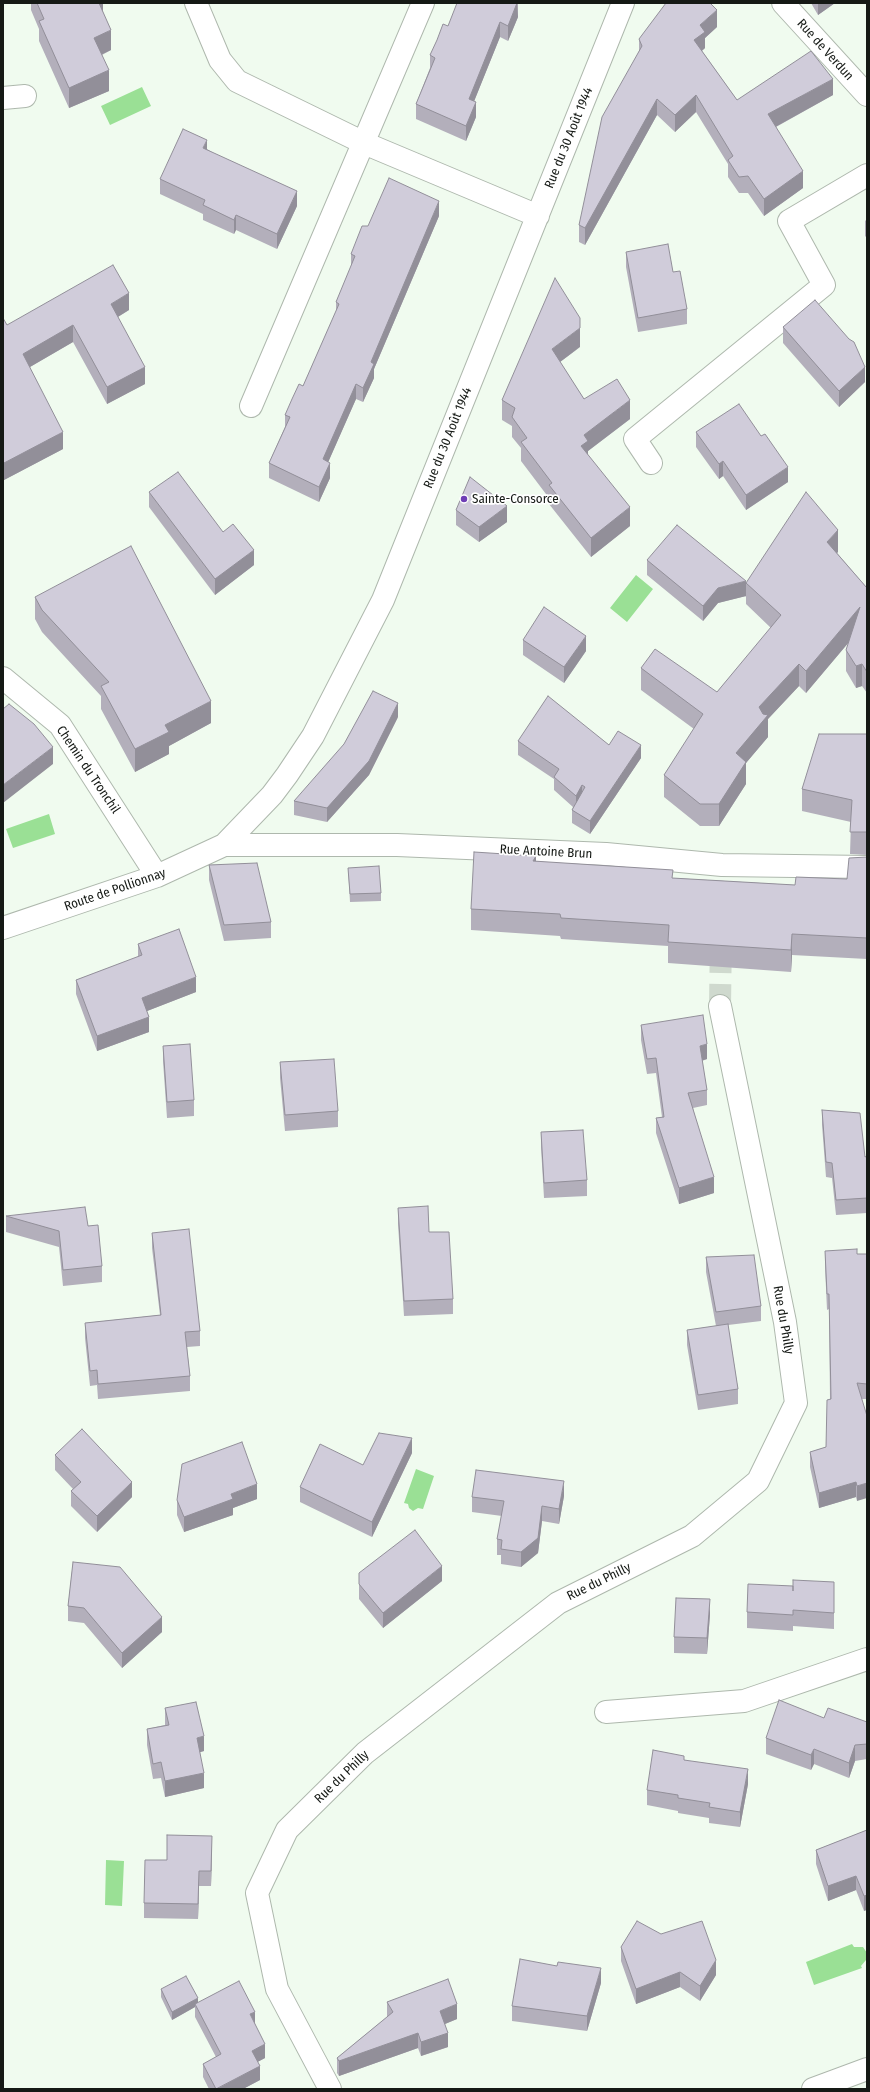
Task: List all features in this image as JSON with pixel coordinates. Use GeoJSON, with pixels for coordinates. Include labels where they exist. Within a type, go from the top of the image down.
{"type":"FeatureCollection","features":[{"type":"Feature","properties":{"kind":"street"},"geometry":{"type":"LineString","coordinates":[[196,3],[220,60],[237,81],[364,143],[538,216]]}},
{"type":"Feature","properties":{"kind":"street"},"geometry":{"type":"LineString","coordinates":[[251,406],[423,3]]}},
{"type":"Feature","properties":{"kind":"street","name":"Rue du 30 Août 1944"},"geometry":{"type":"LineString","coordinates":[[224,846],[272,795],[313,736],[383,600],[623,3]]}},
{"type":"Feature","properties":{"kind":"street","name":"Rue de Verdun"},"geometry":{"type":"LineString","coordinates":[[783,3],[867,95]]}},
{"type":"Feature","properties":{"kind":"street"},"geometry":{"type":"LineString","coordinates":[[3,98],[25,96]]}},
{"type":"Feature","properties":{"kind":"street"},"geometry":{"type":"LineString","coordinates":[[651,463],[635,439],[824,285],[789,222],[867,175]]}},
{"type":"Feature","properties":{"kind":"street","name":"Chemin du Tronchil"},"geometry":{"type":"LineString","coordinates":[[3,678],[60,725],[158,876]]}},
{"type":"Feature","properties":{"kind":"street","name":"Rue Antoine Brun"},"geometry":{"type":"LineString","coordinates":[[224,846],[397,845],[606,854],[722,865],[867,867]]}},
{"type":"Feature","properties":{"kind":"street","name":"Route de Pollionnay"},"geometry":{"type":"LineString","coordinates":[[3,928],[158,876],[224,846]]}},
{"type":"Feature","properties":{"kind":"street","name":"Rue du Philly"},"geometry":{"type":"LineString","coordinates":[[330,2089],[277,1989],[257,1893],[287,1830],[365,1753],[558,1603],[692,1536],[758,1481],[796,1403],[785,1322],[720,1006]]}},
{"type":"Feature","properties":{"kind":"street"},"geometry":{"type":"LineString","coordinates":[[606,1712],[744,1701],[867,1659]]}},
{"type":"Feature","properties":{"kind":"street"},"geometry":{"type":"LineString","coordinates":[[818,2088],[867,2069]]}},
{"type":"Feature","properties":{"kind":"shaded area"},"geometry":{"type":"Polygon","coordinates":[[[142,87],[151,106],[110,125],[101,106],[142,87]]]}},
{"type":"Feature","properties":{"kind":"shaded area"},"geometry":{"type":"Polygon","coordinates":[[[636,575],[653,589],[627,622],[610,608],[636,575]]]}},
{"type":"Feature","properties":{"kind":"shaded area"},"geometry":{"type":"Polygon","coordinates":[[[49,814],[55,834],[13,848],[6,829],[49,814]]]}},
{"type":"Feature","properties":{"kind":"shaded area"},"geometry":{"type":"Polygon","coordinates":[[[416,1469],[434,1476],[423,1509],[418,1508],[413,1511],[409,1508],[408,1504],[404,1503],[416,1469]]]}},
{"type":"Feature","properties":{"kind":"shaded area"},"geometry":{"type":"Polygon","coordinates":[[[106,1860],[124,1861],[122,1906],[105,1905],[106,1860]]]}},
{"type":"Feature","properties":{"kind":"shaded area"},"geometry":{"type":"Polygon","coordinates":[[[852,1944],[854,1947],[863,1947],[867,1953],[866,1960],[861,1966],[862,1968],[814,1985],[806,1962],[852,1944]]]}},
{"type":"Feature","properties":{"kind":"building"},"geometry":{"type":"Polygon","coordinates":[[[37,3],[99,3],[111,30],[94,38],[109,70],[69,88],[39,21],[44,19],[37,3]]]}},
{"type":"Feature","properties":{"kind":"building"},"geometry":{"type":"Polygon","coordinates":[[[457,3],[517,3],[508,26],[500,22],[469,99],[476,102],[466,126],[416,104],[435,58],[430,55],[443,24],[448,26],[457,3]]]}},
{"type":"Feature","properties":{"kind":"building"},"geometry":{"type":"Polygon","coordinates":[[[666,3],[710,3],[717,10],[700,25],[705,32],[694,40],[737,100],[811,51],[833,79],[768,114],[803,171],[764,199],[748,176],[739,177],[728,160],[733,156],[696,95],[675,115],[657,99],[585,228],[579,225],[602,117],[642,46],[639,39],[666,3]]]}},
{"type":"Feature","properties":{"kind":"building"},"geometry":{"type":"Polygon","coordinates":[[[183,129],[207,140],[203,148],[297,191],[277,234],[236,215],[234,220],[203,205],[205,200],[160,179],[183,129]]]}},
{"type":"Feature","properties":{"kind":"building"},"geometry":{"type":"Polygon","coordinates":[[[389,178],[439,201],[371,362],[374,364],[363,388],[356,384],[323,459],[330,463],[319,487],[269,463],[290,417],[285,415],[292,399],[299,384],[303,386],[339,304],[336,302],[355,256],[351,254],[362,226],[368,226],[389,178]]]}},
{"type":"Feature","properties":{"kind":"building"},"geometry":{"type":"Polygon","coordinates":[[[668,244],[673,272],[680,271],[687,309],[638,318],[626,252],[668,244]]]}},
{"type":"Feature","properties":{"kind":"building"},"geometry":{"type":"Polygon","coordinates":[[[113,265],[129,293],[111,304],[145,367],[107,387],[73,325],[23,354],[63,432],[4,463],[3,318],[7,325],[113,265]]]}},
{"type":"Feature","properties":{"kind":"building"},"geometry":{"type":"Polygon","coordinates":[[[555,278],[580,318],[580,328],[552,349],[584,399],[617,379],[630,400],[584,435],[588,441],[581,446],[630,507],[591,538],[549,485],[552,483],[521,442],[527,438],[512,417],[515,408],[502,400],[555,278]]]}},
{"type":"Feature","properties":{"kind":"building"},"geometry":{"type":"Polygon","coordinates":[[[815,300],[849,339],[854,342],[865,367],[839,391],[783,327],[815,300]]]}},
{"type":"Feature","properties":{"kind":"building"},"geometry":{"type":"Polygon","coordinates":[[[739,404],[761,436],[765,434],[788,467],[746,495],[723,461],[719,464],[696,432],[739,404]]]}},
{"type":"Feature","properties":{"kind":"building"},"geometry":{"type":"Polygon","coordinates":[[[178,472],[223,532],[233,524],[254,550],[215,579],[149,492],[178,472]]]}},
{"type":"Feature","properties":{"kind":"building"},"geometry":{"type":"Polygon","coordinates":[[[470,477],[507,506],[479,527],[456,510],[470,477]]]}},
{"type":"Feature","properties":{"kind":"building"},"geometry":{"type":"Polygon","coordinates":[[[806,492],[838,530],[827,542],[867,588],[867,672],[862,664],[856,666],[846,650],[860,607],[806,671],[799,664],[759,707],[763,714],[768,715],[736,753],[746,762],[719,804],[700,804],[664,775],[703,714],[641,668],[655,649],[717,692],[781,615],[746,583],[806,492]]]}},
{"type":"Feature","properties":{"kind":"building"},"geometry":{"type":"Polygon","coordinates":[[[677,525],[746,581],[718,588],[703,606],[647,560],[677,525]]]}},
{"type":"Feature","properties":{"kind":"building"},"geometry":{"type":"Polygon","coordinates":[[[131,546],[211,701],[165,725],[169,732],[135,749],[101,686],[109,682],[42,610],[35,597],[131,546]]]}},
{"type":"Feature","properties":{"kind":"building"},"geometry":{"type":"Polygon","coordinates":[[[544,607],[586,636],[564,667],[523,640],[544,607]]]}},
{"type":"Feature","properties":{"kind":"building"},"geometry":{"type":"Polygon","coordinates":[[[373,691],[398,703],[369,761],[327,808],[294,801],[344,744],[373,691]]]}},
{"type":"Feature","properties":{"kind":"building"},"geometry":{"type":"Polygon","coordinates":[[[548,696],[609,745],[618,731],[641,745],[590,821],[572,810],[585,787],[582,785],[576,796],[554,777],[559,769],[518,741],[548,696]]]}},
{"type":"Feature","properties":{"kind":"building"},"geometry":{"type":"Polygon","coordinates":[[[9,704],[34,724],[53,747],[3,785],[3,709],[9,704]]]}},
{"type":"Feature","properties":{"kind":"building"},"geometry":{"type":"Polygon","coordinates":[[[819,734],[867,734],[867,832],[850,832],[852,800],[802,789],[819,734]]]}},
{"type":"Feature","properties":{"kind":"building"},"geometry":{"type":"Polygon","coordinates":[[[474,852],[536,856],[533,861],[673,870],[672,878],[795,885],[796,877],[847,879],[849,858],[867,857],[867,938],[792,934],[791,950],[668,942],[669,925],[561,918],[560,914],[471,909],[474,852]]]}},
{"type":"Feature","properties":{"kind":"building"},"geometry":{"type":"Polygon","coordinates":[[[257,863],[271,922],[224,925],[209,865],[257,863]]]}},
{"type":"Feature","properties":{"kind":"building"},"geometry":{"type":"Polygon","coordinates":[[[379,866],[381,893],[350,894],[348,868],[379,866]]]}},
{"type":"Feature","properties":{"kind":"building"},"geometry":{"type":"Polygon","coordinates":[[[179,929],[196,977],[142,998],[149,1017],[97,1036],[76,980],[142,955],[138,944],[179,929]]]}},
{"type":"Feature","properties":{"kind":"building"},"geometry":{"type":"Polygon","coordinates":[[[703,1015],[707,1044],[700,1046],[707,1090],[688,1093],[714,1177],[679,1188],[656,1118],[664,1117],[656,1058],[647,1059],[641,1025],[703,1015]]]}},
{"type":"Feature","properties":{"kind":"building"},"geometry":{"type":"Polygon","coordinates":[[[190,1044],[194,1100],[167,1102],[163,1046],[190,1044]]]}},
{"type":"Feature","properties":{"kind":"building"},"geometry":{"type":"Polygon","coordinates":[[[334,1059],[338,1111],[285,1115],[280,1062],[334,1059]]]}},
{"type":"Feature","properties":{"kind":"building"},"geometry":{"type":"Polygon","coordinates":[[[822,1110],[860,1113],[865,1157],[867,1156],[867,1198],[836,1200],[832,1163],[826,1162],[822,1110]]]}},
{"type":"Feature","properties":{"kind":"building"},"geometry":{"type":"Polygon","coordinates":[[[583,1130],[587,1180],[544,1183],[541,1132],[583,1130]]]}},
{"type":"Feature","properties":{"kind":"building"},"geometry":{"type":"Polygon","coordinates":[[[428,1206],[429,1232],[449,1232],[453,1299],[404,1301],[398,1208],[428,1206]]]}},
{"type":"Feature","properties":{"kind":"building"},"geometry":{"type":"Polygon","coordinates":[[[85,1207],[88,1226],[98,1225],[102,1266],[63,1270],[59,1231],[6,1216],[85,1207]]]}},
{"type":"Feature","properties":{"kind":"building"},"geometry":{"type":"Polygon","coordinates":[[[189,1229],[200,1331],[185,1332],[190,1376],[98,1384],[97,1370],[90,1371],[85,1323],[161,1315],[152,1233],[189,1229]]]}},
{"type":"Feature","properties":{"kind":"building"},"geometry":{"type":"Polygon","coordinates":[[[857,1249],[857,1254],[867,1254],[867,1384],[857,1383],[867,1416],[867,1483],[857,1486],[856,1482],[819,1493],[810,1452],[826,1447],[827,1400],[831,1399],[829,1294],[827,1294],[825,1251],[857,1249]]]}},
{"type":"Feature","properties":{"kind":"building"},"geometry":{"type":"Polygon","coordinates":[[[754,1255],[761,1306],[716,1312],[706,1257],[754,1255]]]}},
{"type":"Feature","properties":{"kind":"building"},"geometry":{"type":"Polygon","coordinates":[[[728,1324],[738,1389],[698,1395],[687,1330],[728,1324]]]}},
{"type":"Feature","properties":{"kind":"building"},"geometry":{"type":"Polygon","coordinates":[[[82,1429],[132,1482],[97,1516],[71,1491],[81,1482],[55,1455],[82,1429]]]}},
{"type":"Feature","properties":{"kind":"building"},"geometry":{"type":"Polygon","coordinates":[[[379,1433],[412,1438],[372,1522],[300,1487],[320,1444],[363,1465],[379,1433]]]}},
{"type":"Feature","properties":{"kind":"building"},"geometry":{"type":"Polygon","coordinates":[[[242,1442],[257,1484],[231,1494],[233,1499],[184,1517],[177,1500],[182,1464],[242,1442]]]}},
{"type":"Feature","properties":{"kind":"building"},"geometry":{"type":"Polygon","coordinates":[[[476,1470],[564,1481],[559,1509],[542,1506],[538,1538],[521,1552],[501,1549],[502,1540],[497,1539],[504,1501],[472,1497],[476,1470]]]}},
{"type":"Feature","properties":{"kind":"building"},"geometry":{"type":"Polygon","coordinates":[[[415,1530],[442,1566],[383,1613],[359,1584],[359,1573],[415,1530]]]}},
{"type":"Feature","properties":{"kind":"building"},"geometry":{"type":"Polygon","coordinates":[[[73,1562],[120,1567],[162,1617],[122,1653],[84,1608],[68,1606],[73,1562]]]}},
{"type":"Feature","properties":{"kind":"building"},"geometry":{"type":"Polygon","coordinates":[[[793,1580],[834,1582],[834,1613],[793,1610],[793,1615],[747,1612],[748,1584],[793,1586],[793,1580]]]}},
{"type":"Feature","properties":{"kind":"building"},"geometry":{"type":"Polygon","coordinates":[[[676,1598],[710,1599],[707,1638],[674,1637],[676,1598]]]}},
{"type":"Feature","properties":{"kind":"building"},"geometry":{"type":"Polygon","coordinates":[[[779,1700],[824,1718],[828,1708],[867,1722],[867,1744],[855,1745],[849,1763],[814,1749],[811,1755],[766,1738],[779,1700]]]}},
{"type":"Feature","properties":{"kind":"building"},"geometry":{"type":"Polygon","coordinates":[[[196,1702],[204,1736],[197,1738],[204,1773],[165,1781],[161,1762],[153,1764],[147,1729],[169,1725],[165,1708],[196,1702]]]}},
{"type":"Feature","properties":{"kind":"building"},"geometry":{"type":"Polygon","coordinates":[[[653,1750],[684,1756],[684,1760],[748,1769],[740,1812],[709,1807],[710,1803],[678,1798],[678,1795],[647,1790],[653,1750]]]}},
{"type":"Feature","properties":{"kind":"building"},"geometry":{"type":"Polygon","coordinates":[[[867,1830],[867,1895],[864,1896],[856,1876],[828,1886],[816,1850],[867,1830]]]}},
{"type":"Feature","properties":{"kind":"building"},"geometry":{"type":"Polygon","coordinates":[[[167,1835],[212,1836],[211,1871],[199,1871],[198,1904],[144,1903],[145,1860],[167,1860],[167,1835]]]}},
{"type":"Feature","properties":{"kind":"building"},"geometry":{"type":"Polygon","coordinates":[[[637,1921],[661,1934],[702,1921],[716,1960],[700,1986],[680,1972],[636,1989],[621,1947],[637,1921]]]}},
{"type":"Feature","properties":{"kind":"building"},"geometry":{"type":"Polygon","coordinates":[[[520,1959],[557,1966],[558,1962],[601,1968],[587,2016],[512,2006],[520,1959]]]}},
{"type":"Feature","properties":{"kind":"building"},"geometry":{"type":"Polygon","coordinates":[[[186,1976],[198,1998],[172,2012],[161,1989],[186,1976]]]}},
{"type":"Feature","properties":{"kind":"building"},"geometry":{"type":"Polygon","coordinates":[[[448,1979],[457,2004],[440,2011],[448,2033],[421,2042],[418,2033],[339,2061],[337,2058],[393,2012],[387,2002],[448,1979]]]}},
{"type":"Feature","properties":{"kind":"building"},"geometry":{"type":"Polygon","coordinates":[[[239,1981],[255,2012],[250,2014],[265,2044],[252,2051],[260,2066],[216,2089],[203,2064],[221,2054],[195,2004],[239,1981]]]}},
{"type":"Feature","properties":{"kind":"tunnel"},"geometry":{"type":"LineString","coordinates":[[720,1006],[722,865]]}},
{"type":"Feature","properties":{"kind":"place","name":"Sainte-Consorce"},"geometry":{"type":"Point","coordinates":[464,499]}}]}
